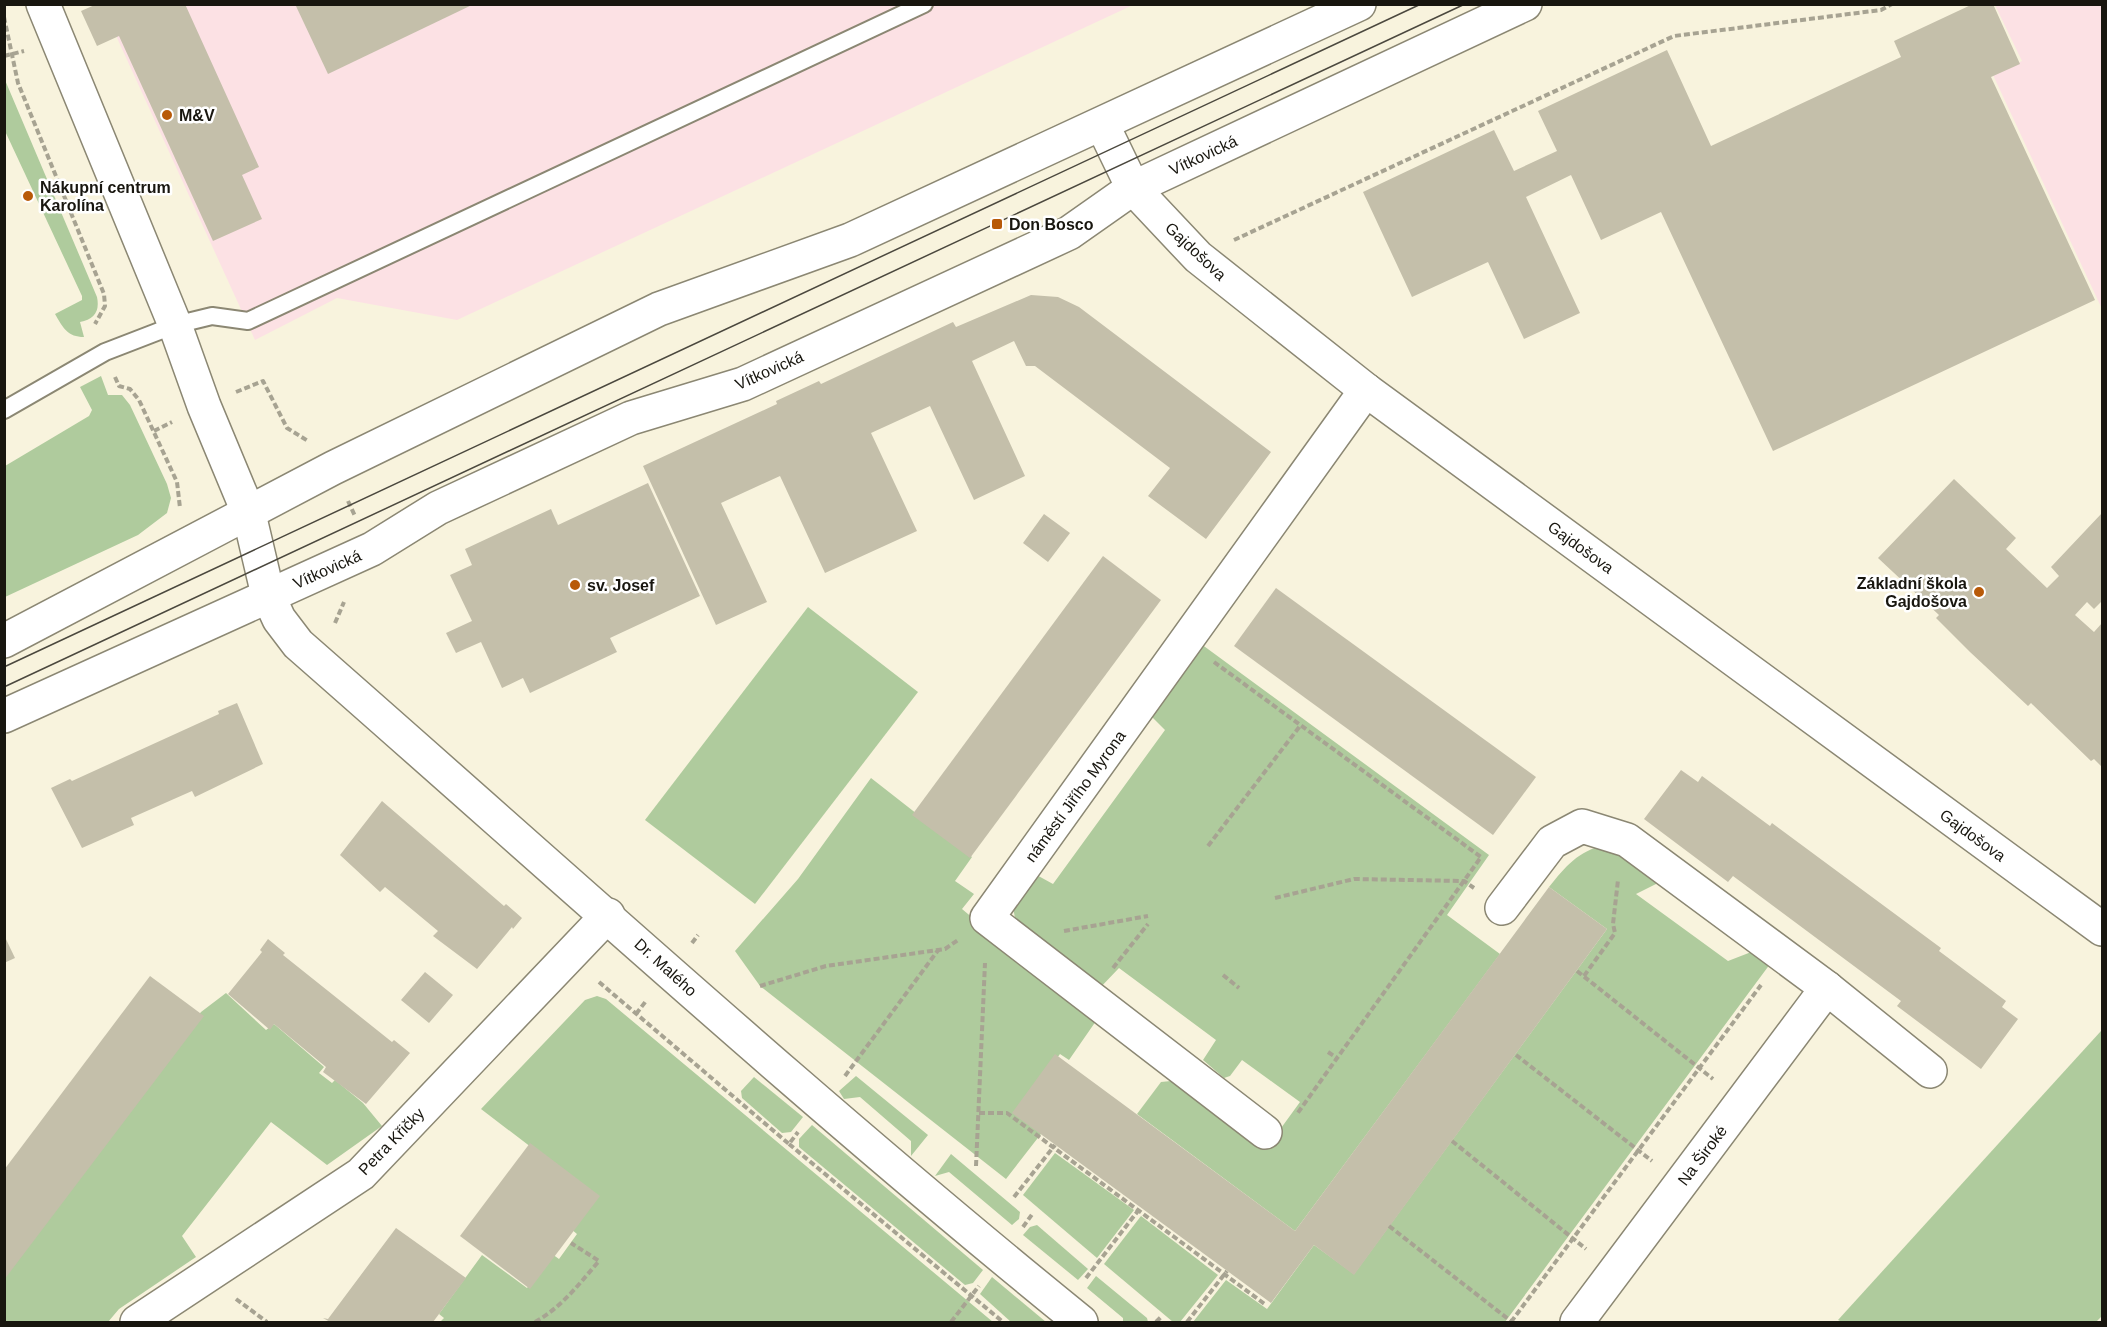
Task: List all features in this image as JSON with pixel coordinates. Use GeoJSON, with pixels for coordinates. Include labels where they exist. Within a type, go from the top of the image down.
{"type":"FeatureCollection","features":[{"type":"Feature","properties":{"kind":"street","name":"Dr. Malého"},"geometry":{"type":"LineString","coordinates":[[43,4],[175,325],[204,406],[249,514],[268,595],[279,619],[298,644],[831,1111],[1072,1315]]}},
{"type":"Feature","properties":{"kind":"street"},"geometry":{"type":"LineString","coordinates":[[4,641],[333,468],[659,309],[850,240],[1359,4]]}},
{"type":"Feature","properties":{"kind":"street","name":"Vítkovická"},"geometry":{"type":"LineString","coordinates":[[4,716],[372,549],[438,508],[620,422],[743,384],[1069,233],[1133,188],[1525,4]]}},
{"type":"Feature","properties":{"kind":"street","name":"Gajdošova"},"geometry":{"type":"LineString","coordinates":[[1102,124],[1133,188],[1198,256],[1366,390],[2103,929]]}},
{"type":"Feature","properties":{"kind":"street","name":"náměstí Jiřího Myrona"},"geometry":{"type":"LineString","coordinates":[[987,918],[1366,390]]}},
{"type":"Feature","properties":{"kind":"street"},"geometry":{"type":"LineString","coordinates":[[1502,908],[1552,842],[1582,826],[1627,840],[1827,988],[1930,1071]]}},
{"type":"Feature","properties":{"kind":"street","name":"Petra Křičky"},"geometry":{"type":"LineString","coordinates":[[137,1323],[361,1174],[608,915]]}},
{"type":"Feature","properties":{"kind":"street"},"geometry":{"type":"LineString","coordinates":[[987,918],[1265,1132]]}},
{"type":"Feature","properties":{"kind":"street","name":"Na Široké"},"geometry":{"type":"LineString","coordinates":[[1577,1323],[1827,988]]}},
{"type":"Feature","properties":{"kind":"lane"},"geometry":{"type":"LineString","coordinates":[[4,410],[105,352],[175,325],[212,316],[248,321],[924,4]]}},
{"type":"Feature","properties":{"kind":"path"},"geometry":{"type":"LineString","coordinates":[[1198,256],[1674,36],[1881,10],[1892,4]]}},
{"type":"Feature","properties":{"kind":"path"},"geometry":{"type":"LineString","coordinates":[[1186,642],[1481,857],[1278,1141],[1265,1132]]}},
{"type":"Feature","properties":{"kind":"path"},"geometry":{"type":"LineString","coordinates":[[1208,846],[1300,726]]}},
{"type":"Feature","properties":{"kind":"path"},"geometry":{"type":"LineString","coordinates":[[1584,976],[1615,933],[1613,924],[1618,878],[1638,848]]}},
{"type":"Feature","properties":{"kind":"path"},"geometry":{"type":"LineString","coordinates":[[1275,898],[1354,879],[1464,881]]}},
{"type":"Feature","properties":{"kind":"path"},"geometry":{"type":"LineString","coordinates":[[1015,939],[1148,915]]}},
{"type":"Feature","properties":{"kind":"path"},"geometry":{"type":"LineString","coordinates":[[760,986],[826,966],[945,949],[987,918]]}},
{"type":"Feature","properties":{"kind":"path"},"geometry":{"type":"LineString","coordinates":[[976,1166],[987,918]]}},
{"type":"Feature","properties":{"kind":"path"},"geometry":{"type":"LineString","coordinates":[[1090,997],[1148,924]]}},
{"type":"Feature","properties":{"kind":"path"},"geometry":{"type":"LineString","coordinates":[[1389,1226],[1511,1322],[1783,955]]}},
{"type":"Feature","properties":{"kind":"path"},"geometry":{"type":"LineString","coordinates":[[1577,971],[1742,1102]]}},
{"type":"Feature","properties":{"kind":"path"},"geometry":{"type":"LineString","coordinates":[[1223,975],[1239,988]]}},
{"type":"Feature","properties":{"kind":"path"},"geometry":{"type":"LineString","coordinates":[[1328,1052],[1337,1058]]}},
{"type":"Feature","properties":{"kind":"path"},"geometry":{"type":"LineString","coordinates":[[1516,1055],[1681,1184]]}},
{"type":"Feature","properties":{"kind":"path"},"geometry":{"type":"LineString","coordinates":[[979,1113],[1007,1113],[1226,1272],[1266,1305]]}},
{"type":"Feature","properties":{"kind":"path"},"geometry":{"type":"LineString","coordinates":[[1452,1141],[1615,1272]]}},
{"type":"Feature","properties":{"kind":"path"},"geometry":{"type":"LineString","coordinates":[[789,1144],[1003,1323]]}},
{"type":"Feature","properties":{"kind":"path"},"geometry":{"type":"LineString","coordinates":[[1014,1197],[1054,1146]]}},
{"type":"Feature","properties":{"kind":"path"},"geometry":{"type":"LineString","coordinates":[[1072,1315],[1140,1209]]}},
{"type":"Feature","properties":{"kind":"path"},"geometry":{"type":"LineString","coordinates":[[537,1322],[566,1299],[599,1261],[571,1243]]}},
{"type":"Feature","properties":{"kind":"path"},"geometry":{"type":"LineString","coordinates":[[1187,1323],[1226,1272]]}},
{"type":"Feature","properties":{"kind":"path"},"geometry":{"type":"LineString","coordinates":[[1156,1323],[1161,1317]]}},
{"type":"Feature","properties":{"kind":"shaded area"},"geometry":{"type":"Polygon","coordinates":[[[102,5],[1133,5],[457,320],[337,298],[255,340],[102,5]]]}},
{"type":"Feature","properties":{"kind":"shaded area"},"geometry":{"type":"Polygon","coordinates":[[[1995,5],[2102,5],[2102,309],[1993,75],[2022,61],[1995,5]]]}},
{"type":"Feature","properties":{"kind":"green space"},"geometry":{"type":"Polygon","coordinates":[[[5,80],[97,297],[98,307],[95,314],[80,322],[84,337],[78,337],[66,331],[55,314],[82,300],[82,296],[5,131],[5,80]]]}},
{"type":"Feature","properties":{"kind":"green space"},"geometry":{"type":"Polygon","coordinates":[[[101,376],[108,395],[122,395],[130,405],[167,484],[171,498],[167,513],[138,535],[5,597],[5,466],[89,416],[92,410],[80,387],[101,376]]]}},
{"type":"Feature","properties":{"kind":"green space"},"geometry":{"type":"Polygon","coordinates":[[[808,607],[918,692],[755,904],[645,820],[808,607]]]}},
{"type":"Feature","properties":{"kind":"green space"},"geometry":{"type":"Polygon","coordinates":[[[1197,641],[1489,855],[1447,915],[1500,954],[1295,1231],[1137,1114],[1161,1082],[1171,1081],[1265,1150],[1300,1102],[1242,1060],[1230,1076],[1224,1078],[1203,1060],[1216,1040],[1119,968],[1097,991],[1017,930],[1012,901],[1033,873],[1053,884],[1165,730],[1149,714],[1197,641]]]}},
{"type":"Feature","properties":{"kind":"green space"},"geometry":{"type":"Polygon","coordinates":[[[871,778],[972,857],[955,881],[974,894],[962,909],[1096,1021],[1069,1060],[1060,1054],[1018,1111],[1044,1130],[1006,1179],[760,986],[735,951],[798,879],[871,778]]]}},
{"type":"Feature","properties":{"kind":"green space"},"geometry":{"type":"Polygon","coordinates":[[[1605,845],[1660,882],[1636,894],[1728,961],[1759,949],[1773,960],[1505,1322],[1193,1322],[1226,1280],[1267,1309],[1314,1245],[1354,1274],[1607,929],[1549,887],[1580,855],[1605,845]]]}},
{"type":"Feature","properties":{"kind":"green space"},"geometry":{"type":"Polygon","coordinates":[[[226,993],[266,1030],[274,1024],[324,1067],[319,1073],[332,1083],[335,1080],[363,1103],[382,1126],[327,1165],[271,1122],[182,1236],[196,1257],[119,1309],[108,1322],[5,1322],[4,1275],[201,1012],[226,993]]]}},
{"type":"Feature","properties":{"kind":"green space"},"geometry":{"type":"Polygon","coordinates":[[[597,996],[606,999],[993,1322],[440,1322],[444,1318],[439,1314],[482,1255],[527,1288],[552,1254],[559,1259],[577,1234],[571,1229],[595,1196],[481,1109],[585,1000],[597,996]]]}},
{"type":"Feature","properties":{"kind":"green space"},"geometry":{"type":"Polygon","coordinates":[[[2101,1031],[2102,1316],[2096,1322],[1842,1322],[1838,1320],[2101,1031]]]}},
{"type":"Feature","properties":{"kind":"green space"},"geometry":{"type":"Polygon","coordinates":[[[856,1076],[928,1135],[911,1156],[911,1141],[860,1097],[844,1099],[839,1091],[856,1076]]]}},
{"type":"Feature","properties":{"kind":"green space"},"geometry":{"type":"Polygon","coordinates":[[[754,1077],[803,1117],[791,1132],[782,1133],[742,1098],[741,1091],[754,1077]]]}},
{"type":"Feature","properties":{"kind":"green space"},"geometry":{"type":"Polygon","coordinates":[[[812,1125],[983,1270],[973,1283],[965,1285],[799,1147],[799,1139],[812,1125]]]}},
{"type":"Feature","properties":{"kind":"green space"},"geometry":{"type":"Polygon","coordinates":[[[1055,1153],[1134,1210],[1097,1258],[1023,1195],[1055,1153]]]}},
{"type":"Feature","properties":{"kind":"green space"},"geometry":{"type":"Polygon","coordinates":[[[951,1154],[1020,1212],[1019,1219],[1012,1225],[949,1172],[935,1176],[951,1154]]]}},
{"type":"Feature","properties":{"kind":"green space"},"geometry":{"type":"Polygon","coordinates":[[[1141,1216],[1218,1275],[1180,1322],[1173,1322],[1104,1264],[1141,1216]]]}},
{"type":"Feature","properties":{"kind":"green space"},"geometry":{"type":"Polygon","coordinates":[[[1037,1225],[1088,1269],[1078,1280],[1023,1235],[1030,1227],[1037,1225]]]}},
{"type":"Feature","properties":{"kind":"green space"},"geometry":{"type":"Polygon","coordinates":[[[1096,1276],[1147,1318],[1148,1322],[1123,1322],[1123,1318],[1087,1288],[1096,1276]]]}},
{"type":"Feature","properties":{"kind":"green space"},"geometry":{"type":"Polygon","coordinates":[[[992,1277],[1046,1322],[1011,1322],[980,1294],[992,1277]]]}},
{"type":"Feature","properties":{"kind":"building"},"geometry":{"type":"Polygon","coordinates":[[[97,4],[185,4],[259,167],[242,175],[262,219],[213,241],[119,36],[97,46],[81,11],[97,4]]]}},
{"type":"Feature","properties":{"kind":"building"},"geometry":{"type":"Polygon","coordinates":[[[295,4],[474,4],[328,74],[295,4]]]}},
{"type":"Feature","properties":{"kind":"building"},"geometry":{"type":"Polygon","coordinates":[[[1973,4],[1993,4],[2020,64],[1991,77],[2095,300],[1773,451],[1661,212],[1601,240],[1571,175],[1526,197],[1580,313],[1524,339],[1488,262],[1412,297],[1363,192],[1494,130],[1514,171],[1557,151],[1538,111],[1667,50],[1711,146],[1901,57],[1894,41],[1973,4]]]}},
{"type":"Feature","properties":{"kind":"building"},"geometry":{"type":"Polygon","coordinates":[[[1031,295],[1058,297],[1079,307],[1271,452],[1206,539],[1148,496],[1170,468],[1035,366],[1026,366],[1014,341],[972,361],[1025,476],[974,500],[930,406],[871,433],[917,531],[825,573],[780,476],[721,503],[767,602],[716,625],[643,466],[777,404],[776,401],[819,381],[821,384],[953,322],[956,327],[1031,295]]]}},
{"type":"Feature","properties":{"kind":"building"},"geometry":{"type":"Polygon","coordinates":[[[1954,479],[2016,538],[2006,549],[2047,588],[2059,576],[2051,567],[2102,513],[2102,601],[2094,609],[2087,602],[2075,615],[2094,632],[2102,623],[2102,767],[2094,759],[2091,761],[2031,703],[2028,706],[1970,652],[1936,618],[1939,615],[1878,558],[1954,479]]]}},
{"type":"Feature","properties":{"kind":"building","name":"sv. Josef"},"geometry":{"type":"Polygon","coordinates":[[[648,483],[700,596],[610,638],[617,652],[530,693],[523,678],[502,688],[481,642],[456,653],[446,633],[472,621],[450,575],[472,565],[465,549],[551,509],[558,525],[648,483]]]}},
{"type":"Feature","properties":{"kind":"building"},"geometry":{"type":"Polygon","coordinates":[[[1044,514],[1070,533],[1048,562],[1023,543],[1044,514]]]}},
{"type":"Feature","properties":{"kind":"building"},"geometry":{"type":"Polygon","coordinates":[[[1103,556],[1161,600],[970,858],[912,815],[1103,556]]]}},
{"type":"Feature","properties":{"kind":"building"},"geometry":{"type":"Polygon","coordinates":[[[1276,588],[1536,777],[1493,835],[1234,646],[1276,588]]]}},
{"type":"Feature","properties":{"kind":"building"},"geometry":{"type":"Polygon","coordinates":[[[237,703],[263,764],[195,797],[192,791],[131,818],[134,825],[82,848],[51,788],[70,779],[72,781],[219,714],[218,711],[237,703]]]}},
{"type":"Feature","properties":{"kind":"building"},"geometry":{"type":"Polygon","coordinates":[[[1681,770],[1698,782],[1702,776],[1770,826],[1772,823],[1941,948],[1939,951],[2006,1001],[2002,1007],[2018,1019],[1981,1069],[1897,1006],[1901,1001],[1733,876],[1728,882],[1644,819],[1681,770]]]}},
{"type":"Feature","properties":{"kind":"building"},"geometry":{"type":"Polygon","coordinates":[[[382,801],[504,906],[506,904],[522,918],[477,969],[433,936],[438,931],[385,887],[380,892],[340,855],[382,801]]]}},
{"type":"Feature","properties":{"kind":"building"},"geometry":{"type":"Polygon","coordinates":[[[1549,887],[1607,929],[1354,1275],[1314,1245],[1271,1303],[1012,1113],[1055,1054],[1295,1231],[1549,887]]]}},
{"type":"Feature","properties":{"kind":"building"},"geometry":{"type":"Polygon","coordinates":[[[4,935],[15,958],[4,963],[4,935]]]}},
{"type":"Feature","properties":{"kind":"building"},"geometry":{"type":"Polygon","coordinates":[[[268,939],[285,953],[283,955],[392,1042],[394,1040],[410,1053],[366,1104],[323,1072],[326,1067],[274,1024],[270,1030],[228,994],[262,952],[260,950],[268,939]]]}},
{"type":"Feature","properties":{"kind":"building"},"geometry":{"type":"Polygon","coordinates":[[[425,972],[453,995],[429,1023],[401,1000],[425,972]]]}},
{"type":"Feature","properties":{"kind":"building"},"geometry":{"type":"Polygon","coordinates":[[[150,976],[204,1016],[4,1280],[4,1170],[150,976]]]}},
{"type":"Feature","properties":{"kind":"building"},"geometry":{"type":"Polygon","coordinates":[[[530,1143],[600,1196],[530,1289],[460,1236],[530,1143]]]}},
{"type":"Feature","properties":{"kind":"building"},"geometry":{"type":"Polygon","coordinates":[[[396,1228],[466,1278],[433,1322],[330,1322],[323,1318],[328,1319],[396,1228]]]}},
{"type":"Feature","properties":{"kind":"tram line"},"geometry":{"type":"LineString","coordinates":[[4,667],[1421,4]]}},
{"type":"Feature","properties":{"kind":"tram line"},"geometry":{"type":"LineString","coordinates":[[4,687],[1465,4]]}},
{"type":"Feature","properties":{"kind":"place","name":"M&V"},"geometry":{"type":"Point","coordinates":[167,115]}},
{"type":"Feature","properties":{"kind":"place","name":"Nákupní centrum Karolína"},"geometry":{"type":"Point","coordinates":[28,196]}},
{"type":"Feature","properties":{"kind":"place","name":"Don Bosco"},"geometry":{"type":"Point","coordinates":[997,224]}},
{"type":"Feature","properties":{"kind":"place","name":"sv. Josef"},"geometry":{"type":"Point","coordinates":[575,585]}},
{"type":"Feature","properties":{"kind":"place","name":"Základní škola Gajdošova"},"geometry":{"type":"Point","coordinates":[1979,592]}}]}
